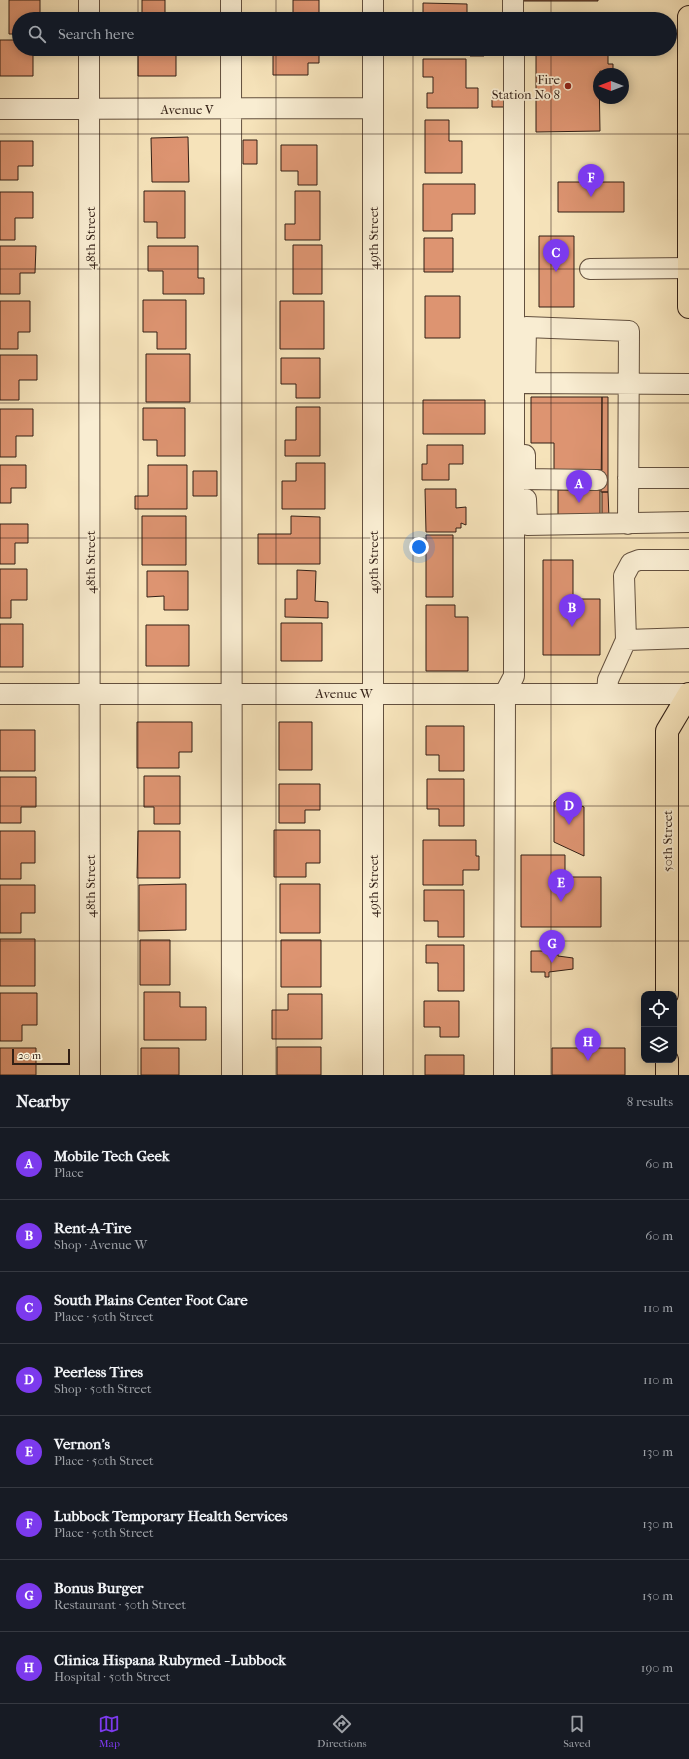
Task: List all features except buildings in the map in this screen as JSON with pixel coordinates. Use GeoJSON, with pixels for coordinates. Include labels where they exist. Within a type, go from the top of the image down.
{"type":"FeatureCollection","features":[{"type":"Feature","properties":{"kind":"main road"},"geometry":{"type":"LineString","coordinates":[[689,16],[689,307]]}},
{"type":"Feature","properties":{"kind":"main road","name":"50th Street"},"geometry":{"type":"LineString","coordinates":[[667,991],[667,731],[689,694]]}},
{"type":"Feature","properties":{"kind":"main road"},"geometry":{"type":"LineString","coordinates":[[667,1063],[667,1075]]}},
{"type":"Feature","properties":{"kind":"street"},"geometry":{"type":"LineString","coordinates":[[89,0],[89,12]]}},
{"type":"Feature","properties":{"kind":"street"},"geometry":{"type":"LineString","coordinates":[[231,0],[231,12]]}},
{"type":"Feature","properties":{"kind":"street"},"geometry":{"type":"LineString","coordinates":[[373,0],[373,12]]}},
{"type":"Feature","properties":{"kind":"street"},"geometry":{"type":"LineString","coordinates":[[514,0],[514,12]]}},
{"type":"Feature","properties":{"kind":"street","name":"48th Street"},"geometry":{"type":"LineString","coordinates":[[89,56],[90,1075]]}},
{"type":"Feature","properties":{"kind":"street"},"geometry":{"type":"LineString","coordinates":[[231,56],[232,1075]]}},
{"type":"Feature","properties":{"kind":"street","name":"49th Street"},"geometry":{"type":"LineString","coordinates":[[373,56],[373,1075]]}},
{"type":"Feature","properties":{"kind":"street"},"geometry":{"type":"LineString","coordinates":[[504,1075],[505,693],[514,676],[520,501],[514,56]]}},
{"type":"Feature","properties":{"kind":"street","name":"Avenue V"},"geometry":{"type":"LineString","coordinates":[[0,110],[373,108]]}},
{"type":"Feature","properties":{"kind":"street"},"geometry":{"type":"LineString","coordinates":[[590,269],[689,268]]}},
{"type":"Feature","properties":{"kind":"street"},"geometry":{"type":"LineString","coordinates":[[628,524],[629,331],[526,327],[519,362],[525,383],[525,479],[520,501],[527,525],[628,524],[689,522]]}},
{"type":"Feature","properties":{"kind":"street"},"geometry":{"type":"LineString","coordinates":[[525,383],[689,384]]}},
{"type":"Feature","properties":{"kind":"street"},"geometry":{"type":"LineString","coordinates":[[628,478],[689,478]]}},
{"type":"Feature","properties":{"kind":"street"},"geometry":{"type":"LineString","coordinates":[[525,479],[596,480]]}},
{"type":"Feature","properties":{"kind":"street"},"geometry":{"type":"LineString","coordinates":[[607,694],[608,680],[626,640],[624,576],[630,563],[639,560],[689,560]]}},
{"type":"Feature","properties":{"kind":"street"},"geometry":{"type":"LineString","coordinates":[[626,640],[689,638]]}},
{"type":"Feature","properties":{"kind":"street","name":"Avenue W"},"geometry":{"type":"LineString","coordinates":[[0,694],[689,694]]}},
{"type":"Feature","properties":{"kind":"place","name":"Fire Station No 8"},"geometry":{"type":"Point","coordinates":[568,86]}},
{"type":"Feature","properties":{"kind":"place","name":"Lubbock Temporary Health Services"},"geometry":{"type":"Point","coordinates":[591,197]}},
{"type":"Feature","properties":{"kind":"place","name":"South Plains Center Foot Care"},"geometry":{"type":"Point","coordinates":[556,272]}},
{"type":"Feature","properties":{"kind":"place","name":"Mobile Tech Geek"},"geometry":{"type":"Point","coordinates":[579,503]}},
{"type":"Feature","properties":{"kind":"place","name":"Rent-A-Tire"},"geometry":{"type":"Point","coordinates":[572,627]}},
{"type":"Feature","properties":{"kind":"place","name":"Peerless Tires"},"geometry":{"type":"Point","coordinates":[569,825]}},
{"type":"Feature","properties":{"kind":"place","name":"Vernon's"},"geometry":{"type":"Point","coordinates":[561,902]}},
{"type":"Feature","properties":{"kind":"place","name":"Bonus Burger"},"geometry":{"type":"Point","coordinates":[552,963]}},
{"type":"Feature","properties":{"kind":"place","name":"Clinica Hispana Rubymed - Lubbock"},"geometry":{"type":"Point","coordinates":[588,1061]}}]}
